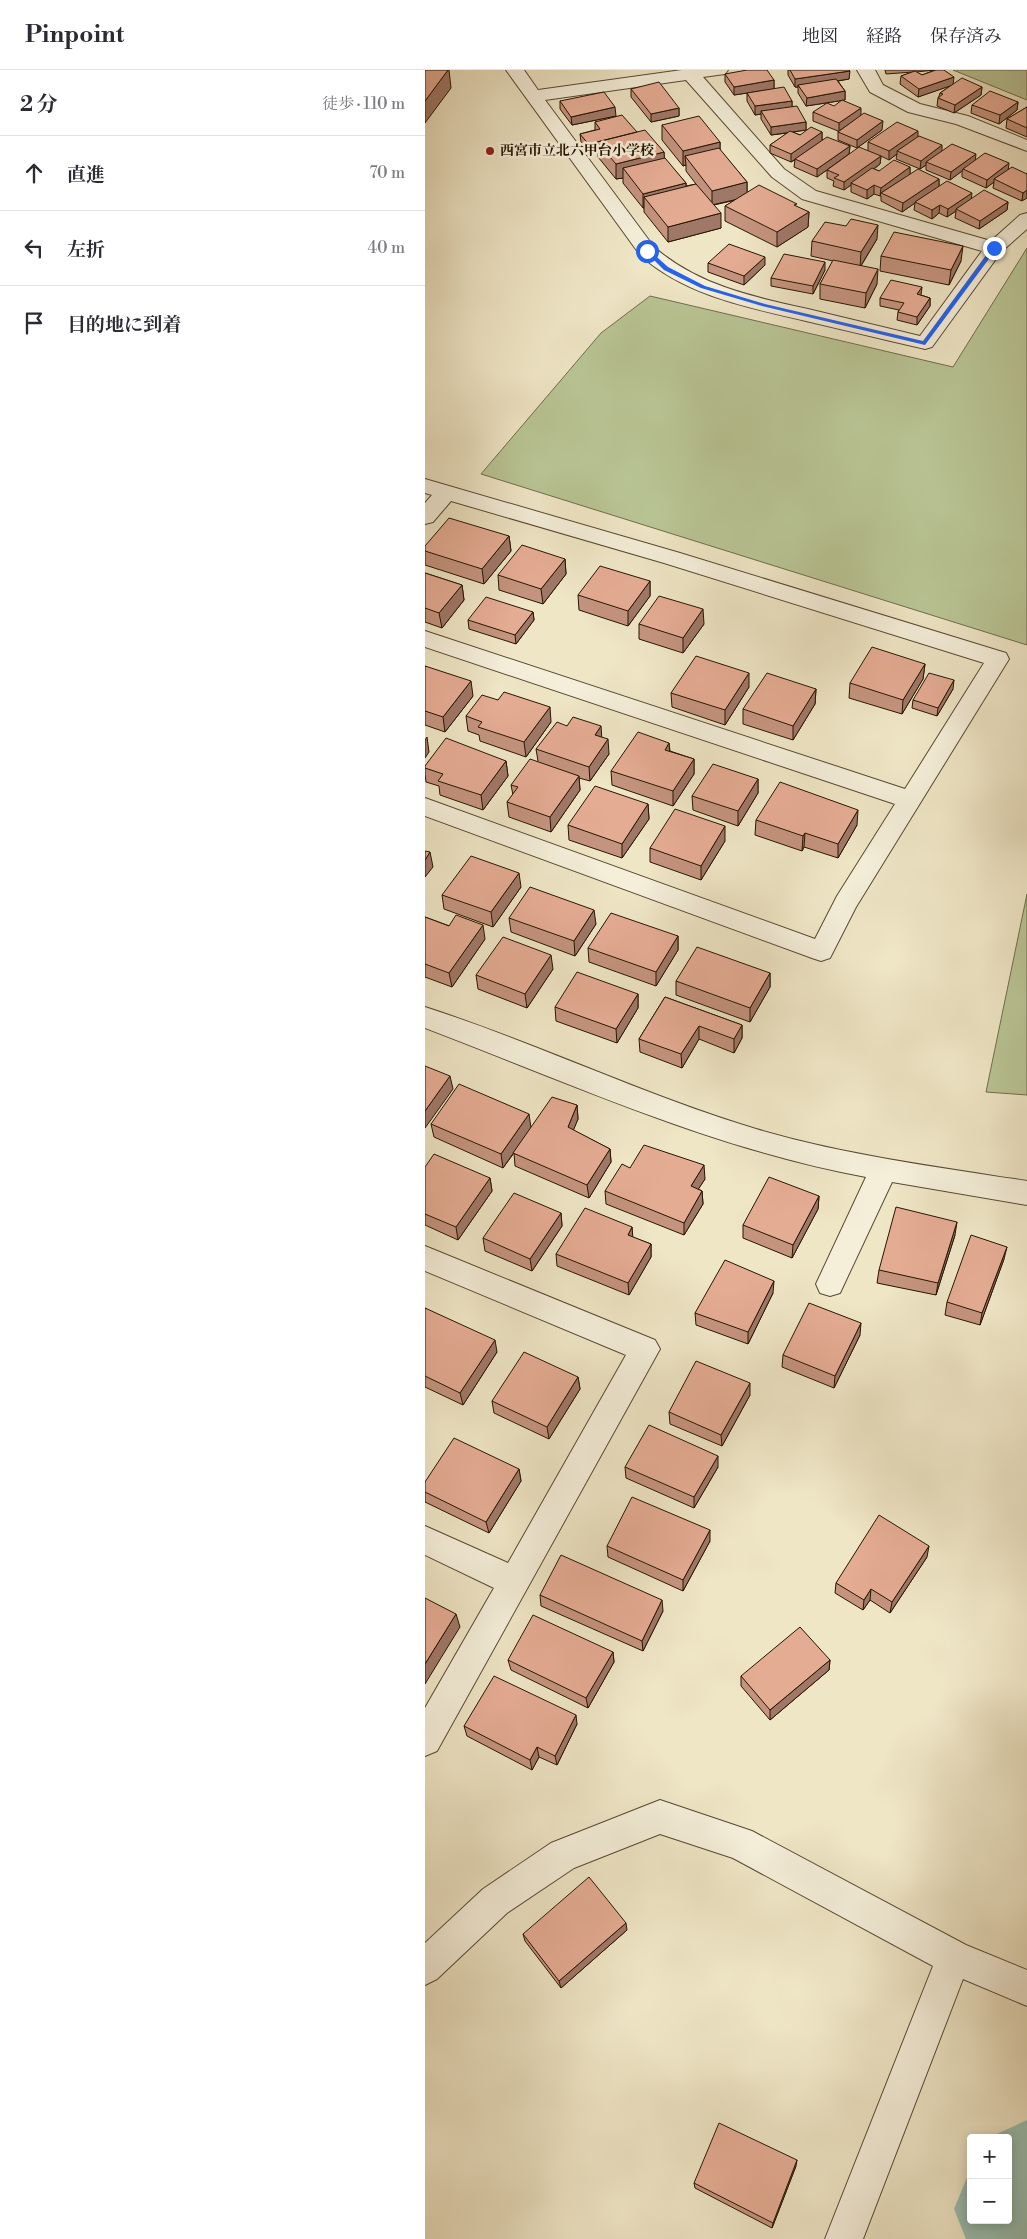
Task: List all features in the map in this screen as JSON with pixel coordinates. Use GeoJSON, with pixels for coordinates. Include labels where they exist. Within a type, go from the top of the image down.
{"type":"FeatureCollection","features":[{"type":"Feature","properties":{"kind":"street"},"geometry":{"type":"LineString","coordinates":[[515,70],[647,251],[666,268],[703,287],[764,305],[925,343],[994,248],[1027,219]]}},
{"type":"Feature","properties":{"kind":"street"},"geometry":{"type":"LineString","coordinates":[[533,96],[719,70]]}},
{"type":"Feature","properties":{"kind":"street"},"geometry":{"type":"LineString","coordinates":[[866,70],[876,88],[914,108],[963,120],[1027,146]]}},
{"type":"Feature","properties":{"kind":"street"},"geometry":{"type":"LineString","coordinates":[[691,74],[778,173],[809,196],[994,248]]}},
{"type":"Feature","properties":{"kind":"street"},"geometry":{"type":"LineString","coordinates":[[425,517],[436,490],[672,558],[998,659],[846,903],[821,951],[505,838],[425,807]]}},
{"type":"Feature","properties":{"kind":"street"},"geometry":{"type":"LineString","coordinates":[[425,639],[910,800]]}},
{"type":"Feature","properties":{"kind":"street"},"geometry":{"type":"LineString","coordinates":[[425,1017],[584,1079],[756,1140],[885,1169],[1027,1193]]}},
{"type":"Feature","properties":{"kind":"street"},"geometry":{"type":"LineString","coordinates":[[830,1284],[885,1169]]}},
{"type":"Feature","properties":{"kind":"street"},"geometry":{"type":"LineString","coordinates":[[425,1258],[645,1349],[425,1740]]}},
{"type":"Feature","properties":{"kind":"street"},"geometry":{"type":"LineString","coordinates":[[425,1540],[513,1581]]}},
{"type":"Feature","properties":{"kind":"street"},"geometry":{"type":"LineString","coordinates":[[425,1967],[495,1901],[563,1855],[660,1817],[739,1843],[954,1958],[1026,1988]]}},
{"type":"Feature","properties":{"kind":"street"},"geometry":{"type":"LineString","coordinates":[[844,2239],[954,1958]]}},
{"type":"Feature","properties":{"kind":"green space"},"geometry":{"type":"Polygon","coordinates":[[[953,70],[1027,70],[1027,100],[953,70]]]}},
{"type":"Feature","properties":{"kind":"green space"},"geometry":{"type":"Polygon","coordinates":[[[1027,248],[1027,645],[481,474],[601,333],[650,296],[953,367],[1027,248]]]}},
{"type":"Feature","properties":{"kind":"green space"},"geometry":{"type":"Polygon","coordinates":[[[1027,894],[1027,1095],[986,1092],[1027,894]]]}},
{"type":"Feature","properties":{"kind":"building"},"geometry":{"type":"Polygon","coordinates":[[[425,70],[448,70],[425,101],[425,70]]]}},
{"type":"Feature","properties":{"kind":"building"},"geometry":{"type":"Polygon","coordinates":[[[747,70],[767,70],[774,80],[734,87],[725,74],[747,70]]]}},
{"type":"Feature","properties":{"kind":"building"},"geometry":{"type":"Polygon","coordinates":[[[790,70],[849,70],[850,71],[795,79],[790,70]]]}},
{"type":"Feature","properties":{"kind":"building"},"geometry":{"type":"Polygon","coordinates":[[[936,70],[944,70],[954,77],[919,89],[901,76],[915,71],[922,75],[936,70]]]}},
{"type":"Feature","properties":{"kind":"building"},"geometry":{"type":"Polygon","coordinates":[[[962,78],[982,87],[955,105],[938,98],[943,94],[940,93],[962,78]]]}},
{"type":"Feature","properties":{"kind":"building"},"geometry":{"type":"Polygon","coordinates":[[[836,79],[845,91],[807,98],[798,85],[836,79]]]}},
{"type":"Feature","properties":{"kind":"building"},"geometry":{"type":"Polygon","coordinates":[[[659,82],[679,108],[651,114],[631,89],[659,82]]]}},
{"type":"Feature","properties":{"kind":"building"},"geometry":{"type":"Polygon","coordinates":[[[784,87],[792,101],[755,106],[747,93],[784,87]]]}},
{"type":"Feature","properties":{"kind":"building"},"geometry":{"type":"Polygon","coordinates":[[[990,91],[1018,102],[1000,115],[972,105],[990,91]]]}},
{"type":"Feature","properties":{"kind":"building"},"geometry":{"type":"Polygon","coordinates":[[[604,92],[615,107],[571,117],[560,101],[604,92]]]}},
{"type":"Feature","properties":{"kind":"building"},"geometry":{"type":"Polygon","coordinates":[[[842,100],[861,108],[839,123],[813,112],[827,103],[834,106],[842,100]]]}},
{"type":"Feature","properties":{"kind":"building"},"geometry":{"type":"Polygon","coordinates":[[[797,106],[806,122],[771,127],[761,111],[797,106]]]}},
{"type":"Feature","properties":{"kind":"building"},"geometry":{"type":"Polygon","coordinates":[[[1027,107],[1027,128],[1007,119],[1027,107]]]}},
{"type":"Feature","properties":{"kind":"building"},"geometry":{"type":"Polygon","coordinates":[[[864,113],[883,121],[857,140],[838,132],[864,113]]]}},
{"type":"Feature","properties":{"kind":"building"},"geometry":{"type":"Polygon","coordinates":[[[622,115],[637,132],[597,142],[597,144],[590,146],[580,134],[600,129],[595,122],[622,115]]]}},
{"type":"Feature","properties":{"kind":"building"},"geometry":{"type":"Polygon","coordinates":[[[699,116],[720,142],[683,151],[662,125],[699,116]]]}},
{"type":"Feature","properties":{"kind":"building"},"geometry":{"type":"Polygon","coordinates":[[[897,122],[918,131],[889,151],[868,142],[897,122]]]}},
{"type":"Feature","properties":{"kind":"building"},"geometry":{"type":"Polygon","coordinates":[[[811,127],[822,132],[791,154],[770,145],[790,131],[800,135],[811,127]]]}},
{"type":"Feature","properties":{"kind":"building"},"geometry":{"type":"Polygon","coordinates":[[[645,130],[664,152],[616,164],[597,142],[645,130]]]}},
{"type":"Feature","properties":{"kind":"building"},"geometry":{"type":"Polygon","coordinates":[[[919,136],[942,145],[921,161],[897,151],[919,136]]]}},
{"type":"Feature","properties":{"kind":"building"},"geometry":{"type":"Polygon","coordinates":[[[827,137],[850,146],[817,169],[795,159],[827,137]]]}},
{"type":"Feature","properties":{"kind":"building"},"geometry":{"type":"Polygon","coordinates":[[[952,144],[976,154],[951,172],[926,162],[952,144]]]}},
{"type":"Feature","properties":{"kind":"building"},"geometry":{"type":"Polygon","coordinates":[[[859,147],[881,156],[844,182],[834,178],[839,175],[827,170],[859,147]]]}},
{"type":"Feature","properties":{"kind":"building"},"geometry":{"type":"Polygon","coordinates":[[[719,148],[747,182],[712,191],[685,156],[719,148]]]}},
{"type":"Feature","properties":{"kind":"building"},"geometry":{"type":"Polygon","coordinates":[[[985,153],[1009,163],[987,180],[963,169],[985,153]]]}},
{"type":"Feature","properties":{"kind":"building"},"geometry":{"type":"Polygon","coordinates":[[[665,158],[686,183],[643,194],[623,168],[665,158]]]}},
{"type":"Feature","properties":{"kind":"building"},"geometry":{"type":"Polygon","coordinates":[[[894,160],[910,167],[881,188],[874,185],[867,190],[851,183],[872,168],[879,171],[894,160]]]}},
{"type":"Feature","properties":{"kind":"building"},"geometry":{"type":"Polygon","coordinates":[[[1012,167],[1027,174],[1027,190],[1023,193],[994,179],[1012,167]]]}},
{"type":"Feature","properties":{"kind":"building"},"geometry":{"type":"Polygon","coordinates":[[[918,169],[939,179],[903,203],[881,193],[918,169]]]}},
{"type":"Feature","properties":{"kind":"building"},"geometry":{"type":"Polygon","coordinates":[[[947,181],[972,193],[948,209],[940,205],[932,210],[915,202],[947,181]]]}},
{"type":"Feature","properties":{"kind":"building"},"geometry":{"type":"Polygon","coordinates":[[[696,184],[721,213],[668,227],[644,197],[696,184]]]}},
{"type":"Feature","properties":{"kind":"building"},"geometry":{"type":"Polygon","coordinates":[[[759,185],[809,212],[777,232],[725,206],[759,185]]]}},
{"type":"Feature","properties":{"kind":"building"},"geometry":{"type":"Polygon","coordinates":[[[984,190],[1008,202],[980,221],[956,209],[984,190]]]}},
{"type":"Feature","properties":{"kind":"building"},"geometry":{"type":"Polygon","coordinates":[[[851,219],[878,225],[861,252],[812,241],[825,222],[846,226],[851,219]]]}},
{"type":"Feature","properties":{"kind":"building"},"geometry":{"type":"Polygon","coordinates":[[[894,232],[963,246],[951,270],[881,256],[894,232]]]}},
{"type":"Feature","properties":{"kind":"building"},"geometry":{"type":"Polygon","coordinates":[[[729,244],[765,257],[744,276],[708,263],[729,244]]]}},
{"type":"Feature","properties":{"kind":"building"},"geometry":{"type":"Polygon","coordinates":[[[784,254],[825,262],[813,286],[771,278],[784,254]]]}},
{"type":"Feature","properties":{"kind":"building"},"geometry":{"type":"Polygon","coordinates":[[[833,260],[878,269],[866,293],[820,284],[833,260]]]}},
{"type":"Feature","properties":{"kind":"building"},"geometry":{"type":"Polygon","coordinates":[[[891,280],[922,287],[917,294],[930,298],[917,317],[898,312],[904,303],[880,298],[891,280]]]}},
{"type":"Feature","properties":{"kind":"building"},"geometry":{"type":"Polygon","coordinates":[[[449,518],[509,536],[482,569],[425,551],[425,546],[449,518]]]}},
{"type":"Feature","properties":{"kind":"building"},"geometry":{"type":"Polygon","coordinates":[[[522,545],[565,559],[541,589],[498,575],[522,545]]]}},
{"type":"Feature","properties":{"kind":"building"},"geometry":{"type":"Polygon","coordinates":[[[600,566],[650,581],[628,611],[578,595],[600,566]]]}},
{"type":"Feature","properties":{"kind":"building"},"geometry":{"type":"Polygon","coordinates":[[[425,573],[462,585],[439,613],[425,608],[425,573]]]}},
{"type":"Feature","properties":{"kind":"building"},"geometry":{"type":"Polygon","coordinates":[[[659,596],[703,609],[683,638],[639,624],[659,596]]]}},
{"type":"Feature","properties":{"kind":"building"},"geometry":{"type":"Polygon","coordinates":[[[486,597],[533,612],[515,635],[468,620],[486,597]]]}},
{"type":"Feature","properties":{"kind":"building"},"geometry":{"type":"Polygon","coordinates":[[[872,647],[925,664],[903,700],[850,683],[872,647]]]}},
{"type":"Feature","properties":{"kind":"building"},"geometry":{"type":"Polygon","coordinates":[[[696,656],[749,673],[725,710],[671,693],[696,656]]]}},
{"type":"Feature","properties":{"kind":"building"},"geometry":{"type":"Polygon","coordinates":[[[425,666],[471,681],[443,717],[425,711],[425,666]]]}},
{"type":"Feature","properties":{"kind":"building"},"geometry":{"type":"Polygon","coordinates":[[[767,673],[816,689],[793,726],[743,709],[767,673]]]}},
{"type":"Feature","properties":{"kind":"building"},"geometry":{"type":"Polygon","coordinates":[[[929,673],[954,680],[938,708],[913,700],[929,673]]]}},
{"type":"Feature","properties":{"kind":"building"},"geometry":{"type":"Polygon","coordinates":[[[504,692],[550,707],[524,742],[478,727],[482,722],[466,716],[482,695],[498,700],[504,692]]]}},
{"type":"Feature","properties":{"kind":"building"},"geometry":{"type":"Polygon","coordinates":[[[573,717],[601,726],[595,735],[608,739],[589,767],[536,749],[557,722],[567,726],[573,717]]]}},
{"type":"Feature","properties":{"kind":"building"},"geometry":{"type":"Polygon","coordinates":[[[638,732],[669,743],[665,750],[694,759],[673,791],[611,771],[638,732]]]}},
{"type":"Feature","properties":{"kind":"building"},"geometry":{"type":"Polygon","coordinates":[[[446,738],[506,761],[481,795],[438,781],[443,774],[425,768],[446,738]]]}},
{"type":"Feature","properties":{"kind":"building"},"geometry":{"type":"Polygon","coordinates":[[[530,759],[579,776],[550,817],[507,802],[518,787],[511,785],[530,759]]]}},
{"type":"Feature","properties":{"kind":"building"},"geometry":{"type":"Polygon","coordinates":[[[713,764],[758,779],[738,811],[692,796],[713,764]]]}},
{"type":"Feature","properties":{"kind":"building"},"geometry":{"type":"Polygon","coordinates":[[[780,782],[858,810],[838,844],[805,833],[803,836],[756,820],[780,782]]]}},
{"type":"Feature","properties":{"kind":"building"},"geometry":{"type":"Polygon","coordinates":[[[595,786],[648,804],[622,844],[568,825],[595,786]]]}},
{"type":"Feature","properties":{"kind":"building"},"geometry":{"type":"Polygon","coordinates":[[[675,809],[725,826],[701,866],[650,848],[675,809]]]}},
{"type":"Feature","properties":{"kind":"building"},"geometry":{"type":"Polygon","coordinates":[[[425,851],[430,852],[425,860],[425,851]]]}},
{"type":"Feature","properties":{"kind":"building"},"geometry":{"type":"Polygon","coordinates":[[[471,856],[519,873],[491,912],[442,895],[471,856]]]}},
{"type":"Feature","properties":{"kind":"building"},"geometry":{"type":"Polygon","coordinates":[[[530,887],[594,910],[574,941],[509,918],[530,887]]]}},
{"type":"Feature","properties":{"kind":"building"},"geometry":{"type":"Polygon","coordinates":[[[611,913],[678,936],[656,972],[588,948],[611,913]]]}},
{"type":"Feature","properties":{"kind":"building"},"geometry":{"type":"Polygon","coordinates":[[[456,915],[483,925],[449,973],[425,964],[425,917],[449,926],[456,915]]]}},
{"type":"Feature","properties":{"kind":"building"},"geometry":{"type":"Polygon","coordinates":[[[503,937],[551,955],[525,994],[476,975],[503,937]]]}},
{"type":"Feature","properties":{"kind":"building"},"geometry":{"type":"Polygon","coordinates":[[[697,947],[770,973],[750,1008],[676,981],[697,947]]]}},
{"type":"Feature","properties":{"kind":"building"},"geometry":{"type":"Polygon","coordinates":[[[577,972],[638,994],[616,1029],[555,1007],[577,972]]]}},
{"type":"Feature","properties":{"kind":"building"},"geometry":{"type":"Polygon","coordinates":[[[665,997],[742,1025],[734,1039],[699,1026],[681,1054],[639,1039],[665,997]]]}},
{"type":"Feature","properties":{"kind":"building"},"geometry":{"type":"Polygon","coordinates":[[[425,1066],[450,1076],[425,1111],[425,1066]]]}},
{"type":"Feature","properties":{"kind":"building"},"geometry":{"type":"Polygon","coordinates":[[[459,1084],[529,1114],[501,1154],[431,1124],[459,1084]]]}},
{"type":"Feature","properties":{"kind":"building"},"geometry":{"type":"Polygon","coordinates":[[[552,1097],[577,1105],[568,1127],[610,1149],[587,1185],[513,1153],[552,1097]]]}},
{"type":"Feature","properties":{"kind":"building"},"geometry":{"type":"Polygon","coordinates":[[[644,1145],[704,1165],[691,1186],[702,1191],[684,1223],[605,1191],[622,1164],[630,1168],[644,1145]]]}},
{"type":"Feature","properties":{"kind":"building"},"geometry":{"type":"Polygon","coordinates":[[[434,1154],[490,1178],[456,1227],[425,1214],[425,1167],[434,1154]]]}},
{"type":"Feature","properties":{"kind":"building"},"geometry":{"type":"Polygon","coordinates":[[[769,1177],[819,1196],[793,1245],[743,1225],[769,1177]]]}},
{"type":"Feature","properties":{"kind":"building"},"geometry":{"type":"Polygon","coordinates":[[[514,1193],[561,1213],[530,1259],[483,1238],[514,1193]]]}},
{"type":"Feature","properties":{"kind":"building"},"geometry":{"type":"Polygon","coordinates":[[[896,1207],[957,1222],[938,1283],[879,1270],[896,1207]]]}},
{"type":"Feature","properties":{"kind":"building"},"geometry":{"type":"Polygon","coordinates":[[[585,1208],[632,1227],[628,1235],[651,1244],[628,1283],[556,1254],[585,1208]]]}},
{"type":"Feature","properties":{"kind":"building"},"geometry":{"type":"Polygon","coordinates":[[[971,1235],[1007,1247],[982,1313],[947,1302],[971,1235]]]}},
{"type":"Feature","properties":{"kind":"building"},"geometry":{"type":"Polygon","coordinates":[[[725,1260],[774,1281],[748,1332],[695,1313],[725,1260]]]}},
{"type":"Feature","properties":{"kind":"building"},"geometry":{"type":"Polygon","coordinates":[[[809,1303],[861,1323],[835,1376],[783,1355],[809,1303]]]}},
{"type":"Feature","properties":{"kind":"building"},"geometry":{"type":"Polygon","coordinates":[[[425,1308],[495,1340],[460,1393],[425,1376],[425,1308]]]}},
{"type":"Feature","properties":{"kind":"building"},"geometry":{"type":"Polygon","coordinates":[[[524,1352],[578,1377],[547,1427],[492,1401],[524,1352]]]}},
{"type":"Feature","properties":{"kind":"building"},"geometry":{"type":"Polygon","coordinates":[[[696,1361],[750,1383],[721,1435],[669,1412],[696,1361]]]}},
{"type":"Feature","properties":{"kind":"building"},"geometry":{"type":"Polygon","coordinates":[[[649,1425],[718,1456],[694,1497],[625,1467],[649,1425]]]}},
{"type":"Feature","properties":{"kind":"building"},"geometry":{"type":"Polygon","coordinates":[[[454,1438],[519,1469],[486,1522],[425,1492],[425,1482],[454,1438]]]}},
{"type":"Feature","properties":{"kind":"building"},"geometry":{"type":"Polygon","coordinates":[[[632,1497],[710,1530],[683,1580],[607,1546],[632,1497]]]}},
{"type":"Feature","properties":{"kind":"building"},"geometry":{"type":"Polygon","coordinates":[[[879,1515],[929,1546],[892,1602],[871,1589],[864,1600],[836,1583],[879,1515]]]}},
{"type":"Feature","properties":{"kind":"building"},"geometry":{"type":"Polygon","coordinates":[[[561,1555],[662,1600],[642,1641],[540,1595],[561,1555]]]}},
{"type":"Feature","properties":{"kind":"building"},"geometry":{"type":"Polygon","coordinates":[[[425,1598],[456,1614],[425,1664],[425,1598]]]}},
{"type":"Feature","properties":{"kind":"building"},"geometry":{"type":"Polygon","coordinates":[[[533,1615],[613,1652],[586,1698],[508,1660],[533,1615]]]}},
{"type":"Feature","properties":{"kind":"building"},"geometry":{"type":"Polygon","coordinates":[[[800,1627],[830,1660],[770,1710],[741,1676],[800,1627]]]}},
{"type":"Feature","properties":{"kind":"building"},"geometry":{"type":"Polygon","coordinates":[[[494,1676],[576,1715],[555,1756],[537,1747],[530,1760],[464,1726],[494,1676]]]}},
{"type":"Feature","properties":{"kind":"building"},"geometry":{"type":"Polygon","coordinates":[[[589,1877],[626,1923],[559,1981],[523,1934],[589,1877]]]}},
{"type":"Feature","properties":{"kind":"building"},"geometry":{"type":"Polygon","coordinates":[[[719,2123],[797,2160],[773,2223],[694,2183],[719,2123]]]}},
{"type":"Feature","properties":{"kind":"waterway"},"geometry":{"type":"LineString","coordinates":[[1012,2202],[1027,2174]]}},
{"type":"Feature","properties":{"kind":"place","name":"西宮市立北六甲台小学校"},"geometry":{"type":"Point","coordinates":[490,151]}},
{"type":"Feature","properties":{"kind":"route"},"geometry":{"type":"LineString","coordinates":[[647,251],[666,268],[703,287],[764,305],[925,343],[994,248]]}}]}
